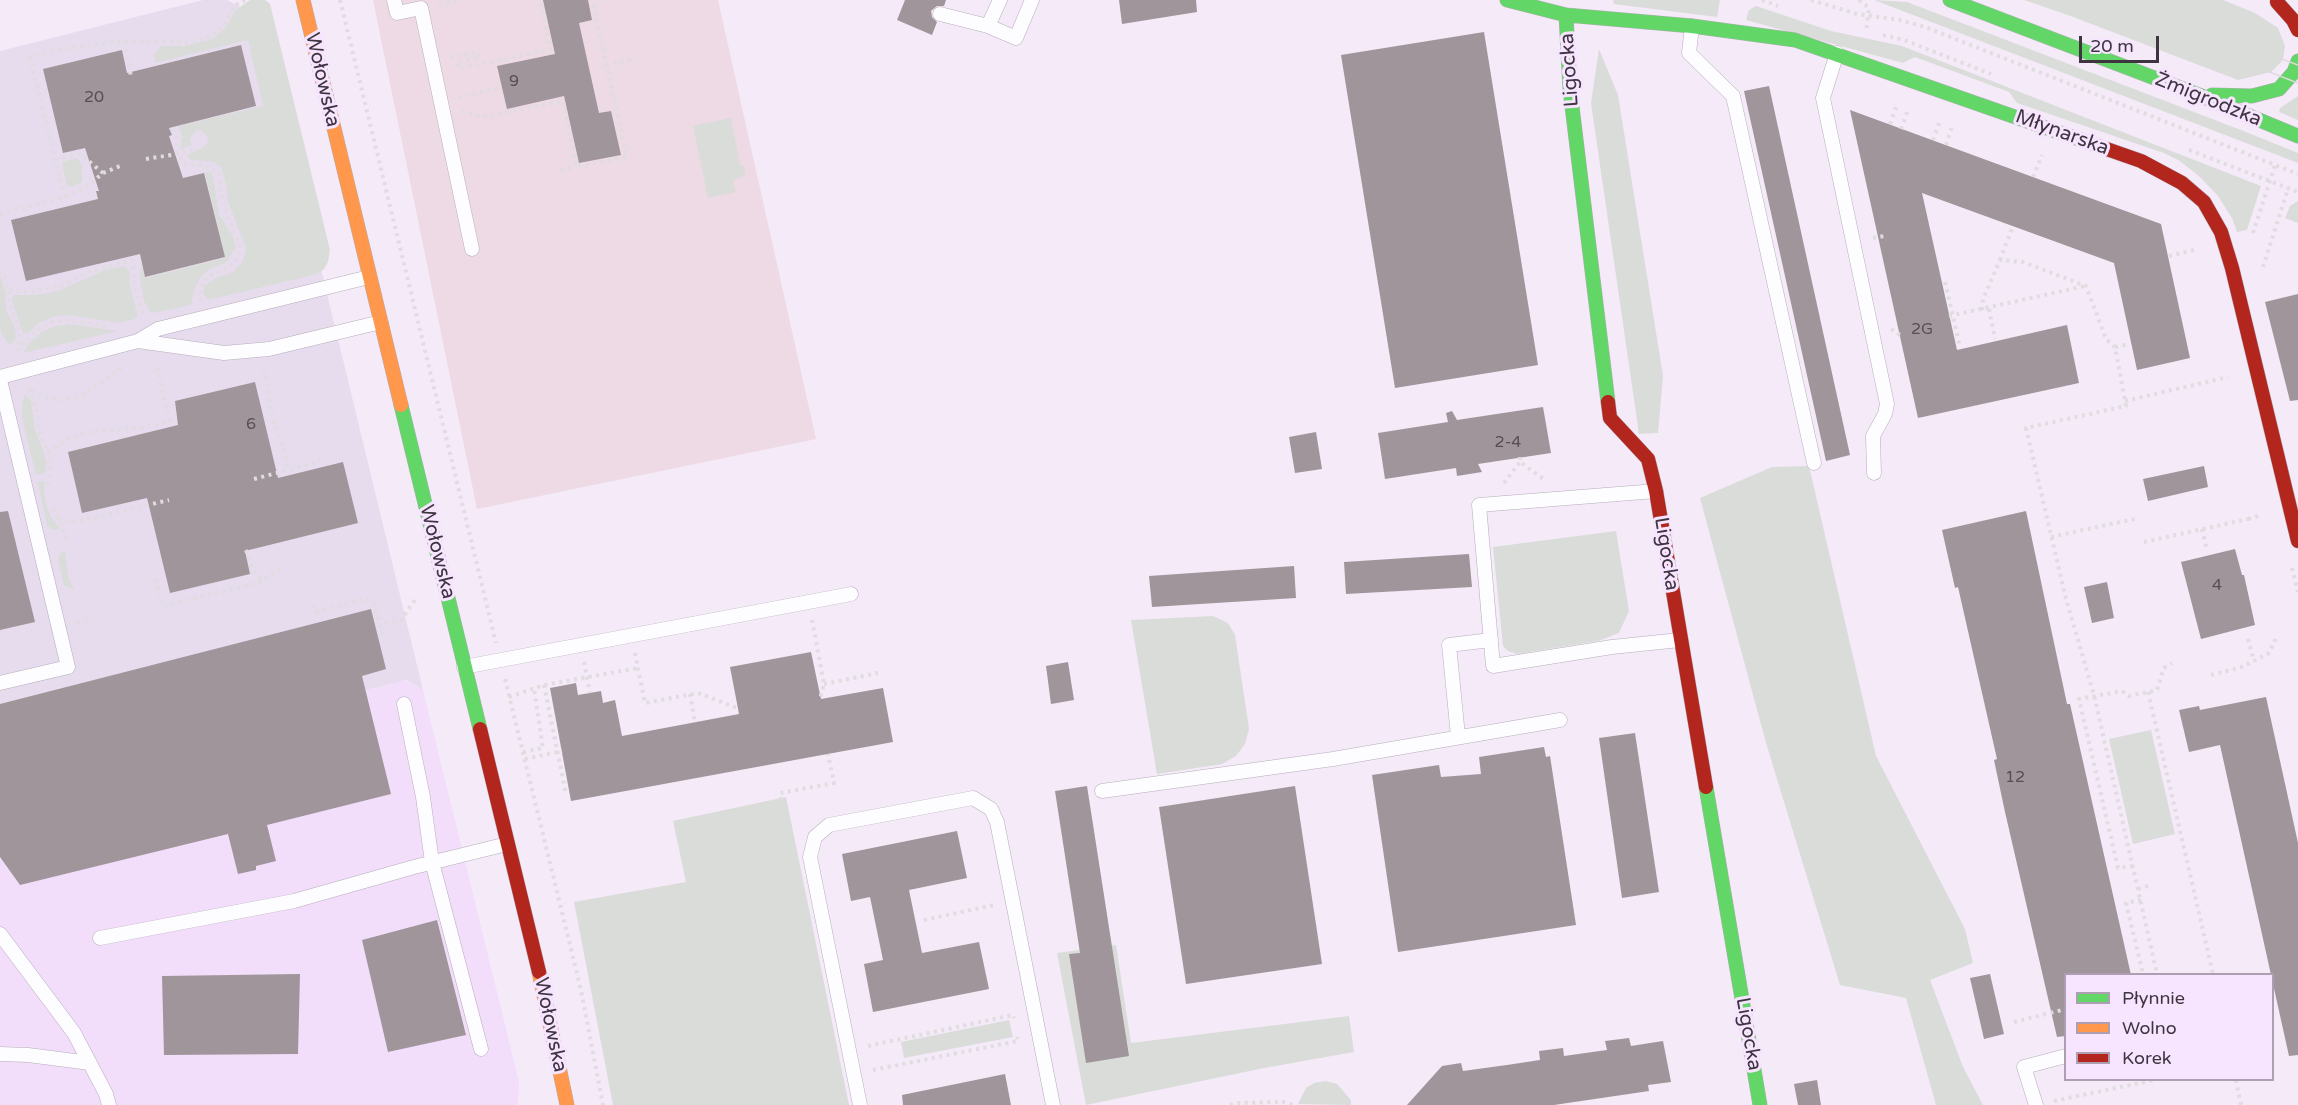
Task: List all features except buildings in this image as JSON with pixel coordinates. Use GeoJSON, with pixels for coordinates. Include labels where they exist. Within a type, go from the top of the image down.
{"type":"FeatureCollection","features":[{"type":"Feature","properties":{"kind":"street","name":"Wołowska"},"geometry":{"type":"LineString","coordinates":[[303,0],[541,981],[567,1105]]}},
{"type":"Feature","properties":{"kind":"street","name":"Młynarska"},"geometry":{"type":"LineString","coordinates":[[1507,0],[1566,15],[1692,26],[1795,40],[2141,161],[2163,171],[2194,191],[2213,216],[2221,232],[2232,268],[2298,542]]}},
{"type":"Feature","properties":{"kind":"street","name":"Żmigrodzka"},"geometry":{"type":"LineString","coordinates":[[1950,0],[2199,95],[2298,136]]}},
{"type":"Feature","properties":{"kind":"street"},"geometry":{"type":"LineString","coordinates":[[2274,1],[2298,10]]}},
{"type":"Feature","properties":{"kind":"street"},"geometry":{"type":"LineString","coordinates":[[2274,1],[2293,20],[2298,30]]}},
{"type":"Feature","properties":{"kind":"street","name":"Ligocka"},"geometry":{"type":"LineString","coordinates":[[1566,15],[1570,90],[1610,418],[1648,459],[1656,491],[1760,1105]]}},
{"type":"Feature","properties":{"kind":"street"},"geometry":{"type":"LineString","coordinates":[[2199,95],[2252,96],[2279,89],[2294,72],[2298,61]]}},
{"type":"Feature","properties":{"kind":"lane"},"geometry":{"type":"LineString","coordinates":[[394,0],[397,13],[421,8],[472,249]]}},
{"type":"Feature","properties":{"kind":"lane"},"geometry":{"type":"LineString","coordinates":[[988,26],[1000,0]]}},
{"type":"Feature","properties":{"kind":"lane"},"geometry":{"type":"LineString","coordinates":[[940,14],[988,26],[1016,38],[1032,0]]}},
{"type":"Feature","properties":{"kind":"lane"},"geometry":{"type":"LineString","coordinates":[[1692,26],[1689,53],[1733,96],[1814,463]]}},
{"type":"Feature","properties":{"kind":"lane"},"geometry":{"type":"LineString","coordinates":[[1837,53],[1823,98],[1887,404],[1885,414],[1873,436],[1874,474]]}},
{"type":"Feature","properties":{"kind":"lane"},"geometry":{"type":"LineString","coordinates":[[0,683],[68,667],[0,378],[138,341],[158,329],[369,277]]}},
{"type":"Feature","properties":{"kind":"lane"},"geometry":{"type":"LineString","coordinates":[[138,341],[224,353],[269,349],[381,322]]}},
{"type":"Feature","properties":{"kind":"lane"},"geometry":{"type":"LineString","coordinates":[[1656,491],[1479,506],[1493,666],[1612,646],[1680,640]]}},
{"type":"Feature","properties":{"kind":"lane"},"geometry":{"type":"LineString","coordinates":[[464,667],[851,594]]}},
{"type":"Feature","properties":{"kind":"lane"},"geometry":{"type":"LineString","coordinates":[[1458,736],[1449,645],[1491,640]]}},
{"type":"Feature","properties":{"kind":"lane"},"geometry":{"type":"LineString","coordinates":[[404,704],[423,796],[432,862],[481,1048]]}},
{"type":"Feature","properties":{"kind":"lane"},"geometry":{"type":"LineString","coordinates":[[1102,791],[1333,759],[1560,720]]}},
{"type":"Feature","properties":{"kind":"lane"},"geometry":{"type":"LineString","coordinates":[[860,1105],[810,857],[815,837],[829,825],[973,798],[991,809],[998,822],[1053,1105]]}},
{"type":"Feature","properties":{"kind":"lane"},"geometry":{"type":"LineString","coordinates":[[100,938],[294,901],[432,862],[507,844]]}},
{"type":"Feature","properties":{"kind":"lane"},"geometry":{"type":"LineString","coordinates":[[0,934],[74,1033],[106,1094],[109,1105]]}},
{"type":"Feature","properties":{"kind":"lane"},"geometry":{"type":"LineString","coordinates":[[0,1054],[28,1055],[90,1064]]}},
{"type":"Feature","properties":{"kind":"lane"},"geometry":{"type":"LineString","coordinates":[[2036,1105],[2024,1066],[2064,1056]]}},
{"type":"Feature","properties":{"kind":"path"},"geometry":{"type":"LineString","coordinates":[[65,197],[30,58],[50,51],[125,42],[190,42],[210,37],[223,26],[236,5],[245,0]]}},
{"type":"Feature","properties":{"kind":"path"},"geometry":{"type":"LineString","coordinates":[[340,0],[581,990],[603,1105]]}},
{"type":"Feature","properties":{"kind":"path"},"geometry":{"type":"LineString","coordinates":[[450,57],[478,51],[480,57],[457,62],[459,69],[551,50],[540,0]]}},
{"type":"Feature","properties":{"kind":"path"},"geometry":{"type":"LineString","coordinates":[[561,170],[627,157],[592,0]]}},
{"type":"Feature","properties":{"kind":"path"},"geometry":{"type":"LineString","coordinates":[[1811,0],[1830,7],[1925,27],[2298,174]]}},
{"type":"Feature","properties":{"kind":"path"},"geometry":{"type":"LineString","coordinates":[[1859,0],[1869,8],[1866,33]]}},
{"type":"Feature","properties":{"kind":"path"},"geometry":{"type":"LineString","coordinates":[[335,9],[342,8]]}},
{"type":"Feature","properties":{"kind":"path"},"geometry":{"type":"LineString","coordinates":[[125,42],[131,77]]}},
{"type":"Feature","properties":{"kind":"path"},"geometry":{"type":"LineString","coordinates":[[606,65],[632,59]]}},
{"type":"Feature","properties":{"kind":"path"},"geometry":{"type":"LineString","coordinates":[[459,96],[499,88]]}},
{"type":"Feature","properties":{"kind":"path"},"geometry":{"type":"LineString","coordinates":[[439,101],[474,116],[482,117],[562,101],[577,167]]}},
{"type":"Feature","properties":{"kind":"path"},"geometry":{"type":"LineString","coordinates":[[1890,124],[1898,103]]}},
{"type":"Feature","properties":{"kind":"path"},"geometry":{"type":"LineString","coordinates":[[1901,129],[1909,107]]}},
{"type":"Feature","properties":{"kind":"path"},"geometry":{"type":"LineString","coordinates":[[1933,140],[1940,118]]}},
{"type":"Feature","properties":{"kind":"path"},"geometry":{"type":"LineString","coordinates":[[1946,145],[1953,123]]}},
{"type":"Feature","properties":{"kind":"path"},"geometry":{"type":"LineString","coordinates":[[173,129],[177,136],[177,154],[186,165],[203,165],[219,172],[222,198],[241,247],[234,264],[206,278],[200,289],[200,307]]}},
{"type":"Feature","properties":{"kind":"path"},"geometry":{"type":"LineString","coordinates":[[2033,177],[2046,145]]}},
{"type":"Feature","properties":{"kind":"path"},"geometry":{"type":"LineString","coordinates":[[147,159],[177,154],[197,147]]}},
{"type":"Feature","properties":{"kind":"path"},"geometry":{"type":"LineString","coordinates":[[55,159],[80,154],[103,173]]}},
{"type":"Feature","properties":{"kind":"path"},"geometry":{"type":"LineString","coordinates":[[2252,236],[2275,165]]}},
{"type":"Feature","properties":{"kind":"path"},"geometry":{"type":"LineString","coordinates":[[0,214],[65,197],[85,188],[103,173],[120,166]]}},
{"type":"Feature","properties":{"kind":"path"},"geometry":{"type":"LineString","coordinates":[[2262,271],[2288,188]]}},
{"type":"Feature","properties":{"kind":"path"},"geometry":{"type":"LineString","coordinates":[[1982,310],[1983,299],[2013,226]]}},
{"type":"Feature","properties":{"kind":"path"},"geometry":{"type":"LineString","coordinates":[[2169,256],[2204,247]]}},
{"type":"Feature","properties":{"kind":"path"},"geometry":{"type":"LineString","coordinates":[[9,290],[30,292],[63,285],[91,271],[132,260],[135,289],[145,321]]}},
{"type":"Feature","properties":{"kind":"path"},"geometry":{"type":"LineString","coordinates":[[2000,260],[2023,262],[2086,286],[2106,339],[2115,347],[2126,406],[2026,428],[2050,537],[2094,695],[2157,973]]}},
{"type":"Feature","properties":{"kind":"path"},"geometry":{"type":"LineString","coordinates":[[0,271],[5,277],[11,311],[18,325],[20,337],[17,351]]}},
{"type":"Feature","properties":{"kind":"path"},"geometry":{"type":"LineString","coordinates":[[1945,282],[1960,347]]}},
{"type":"Feature","properties":{"kind":"path"},"geometry":{"type":"LineString","coordinates":[[1951,316],[2086,286]]}},
{"type":"Feature","properties":{"kind":"path"},"geometry":{"type":"LineString","coordinates":[[1989,309],[1995,339]]}},
{"type":"Feature","properties":{"kind":"path"},"geometry":{"type":"LineString","coordinates":[[1890,328],[1900,335]]}},
{"type":"Feature","properties":{"kind":"path"},"geometry":{"type":"LineString","coordinates":[[2115,347],[2130,344]]}},
{"type":"Feature","properties":{"kind":"path"},"geometry":{"type":"LineString","coordinates":[[48,452],[67,439],[93,431],[142,428],[170,421],[157,368],[158,357]]}},
{"type":"Feature","properties":{"kind":"path"},"geometry":{"type":"LineString","coordinates":[[264,366],[273,420],[284,447],[287,471]]}},
{"type":"Feature","properties":{"kind":"path"},"geometry":{"type":"LineString","coordinates":[[2125,401],[2234,375]]}},
{"type":"Feature","properties":{"kind":"path"},"geometry":{"type":"LineString","coordinates":[[28,388],[37,412],[39,432],[50,463],[47,498]]}},
{"type":"Feature","properties":{"kind":"path"},"geometry":{"type":"LineString","coordinates":[[1520,458],[1520,462],[1550,483],[1553,499]]}},
{"type":"Feature","properties":{"kind":"path"},"geometry":{"type":"LineString","coordinates":[[254,479],[311,464],[321,459]]}},
{"type":"Feature","properties":{"kind":"path"},"geometry":{"type":"LineString","coordinates":[[57,518],[81,521],[169,500]]}},
{"type":"Feature","properties":{"kind":"path"},"geometry":{"type":"LineString","coordinates":[[52,508],[66,540]]}},
{"type":"Feature","properties":{"kind":"path"},"geometry":{"type":"LineString","coordinates":[[2050,537],[2139,518]]}},
{"type":"Feature","properties":{"kind":"path"},"geometry":{"type":"LineString","coordinates":[[2144,542],[2248,519],[2249,525]]}},
{"type":"Feature","properties":{"kind":"path"},"geometry":{"type":"LineString","coordinates":[[2202,529],[2207,550]]}},
{"type":"Feature","properties":{"kind":"path"},"geometry":{"type":"LineString","coordinates":[[246,550],[252,568],[262,582]]}},
{"type":"Feature","properties":{"kind":"path"},"geometry":{"type":"LineString","coordinates":[[2291,564],[2298,592]]}},
{"type":"Feature","properties":{"kind":"path"},"geometry":{"type":"LineString","coordinates":[[154,582],[156,581],[162,606],[262,582],[282,567]]}},
{"type":"Feature","properties":{"kind":"path"},"geometry":{"type":"LineString","coordinates":[[385,623],[401,620],[417,596]]}},
{"type":"Feature","properties":{"kind":"path"},"geometry":{"type":"LineString","coordinates":[[312,605],[317,612],[362,599],[368,600],[374,604],[384,639]]}},
{"type":"Feature","properties":{"kind":"path"},"geometry":{"type":"LineString","coordinates":[[809,601],[824,684],[820,699]]}},
{"type":"Feature","properties":{"kind":"path"},"geometry":{"type":"LineString","coordinates":[[73,624],[89,620]]}},
{"type":"Feature","properties":{"kind":"path"},"geometry":{"type":"LineString","coordinates":[[2211,675],[2242,667],[2269,654],[2276,638]]}},
{"type":"Feature","properties":{"kind":"path"},"geometry":{"type":"LineString","coordinates":[[2248,639],[2254,661]]}},
{"type":"Feature","properties":{"kind":"path"},"geometry":{"type":"LineString","coordinates":[[581,644],[590,693]]}},
{"type":"Feature","properties":{"kind":"path"},"geometry":{"type":"LineString","coordinates":[[635,650],[645,703],[698,693],[737,708]]}},
{"type":"Feature","properties":{"kind":"path"},"geometry":{"type":"LineString","coordinates":[[813,664],[820,663]]}},
{"type":"Feature","properties":{"kind":"path"},"geometry":{"type":"LineString","coordinates":[[2133,866],[2118,868],[2079,699],[2122,691],[2129,696],[2157,690],[2163,668],[2172,663]]}},
{"type":"Feature","properties":{"kind":"path"},"geometry":{"type":"LineString","coordinates":[[509,698],[534,688],[638,668]]}},
{"type":"Feature","properties":{"kind":"path"},"geometry":{"type":"LineString","coordinates":[[824,684],[878,673]]}},
{"type":"Feature","properties":{"kind":"path"},"geometry":{"type":"LineString","coordinates":[[544,686],[560,752],[566,794]]}},
{"type":"Feature","properties":{"kind":"path"},"geometry":{"type":"LineString","coordinates":[[523,752],[543,748],[534,688]]}},
{"type":"Feature","properties":{"kind":"path"},"geometry":{"type":"LineString","coordinates":[[2148,692],[2212,973]]}},
{"type":"Feature","properties":{"kind":"path"},"geometry":{"type":"LineString","coordinates":[[690,694],[696,722]]}},
{"type":"Feature","properties":{"kind":"path"},"geometry":{"type":"LineString","coordinates":[[524,759],[560,752]]}},
{"type":"Feature","properties":{"kind":"path"},"geometry":{"type":"LineString","coordinates":[[781,800],[780,793],[834,783],[828,754]]}},
{"type":"Feature","properties":{"kind":"path"},"geometry":{"type":"LineString","coordinates":[[2138,889],[2151,885]]}},
{"type":"Feature","properties":{"kind":"path"},"geometry":{"type":"LineString","coordinates":[[2141,900],[2126,903],[2143,973]]}},
{"type":"Feature","properties":{"kind":"path"},"geometry":{"type":"LineString","coordinates":[[924,920],[1013,901]]}},
{"type":"Feature","properties":{"kind":"path"},"geometry":{"type":"LineString","coordinates":[[2014,1022],[2064,1010]]}},
{"type":"Feature","properties":{"kind":"path"},"geometry":{"type":"LineString","coordinates":[[868,1046],[1013,1015],[1016,1028],[1018,1041],[873,1070]]}},
{"type":"Feature","properties":{"kind":"path"},"geometry":{"type":"LineString","coordinates":[[1016,1028],[1037,1024]]}},
{"type":"Feature","properties":{"kind":"path"},"geometry":{"type":"LineString","coordinates":[[2051,1105],[2050,1102],[2149,1081]]}},
{"type":"Feature","properties":{"kind":"path"},"geometry":{"type":"LineString","coordinates":[[2236,1081],[2241,1105]]}},
{"type":"Feature","properties":{"kind":"path"},"geometry":{"type":"LineString","coordinates":[[1230,1105],[1239,1102],[1284,1102],[1293,1105]]}},
{"type":"Feature","properties":{"kind":"shaded area"},"geometry":{"type":"Polygon","coordinates":[[[203,0],[227,0],[242,8],[321,269],[423,690],[407,680],[0,781],[0,51],[203,0]]]}},
{"type":"Feature","properties":{"kind":"shaded area"},"geometry":{"type":"Polygon","coordinates":[[[250,0],[265,0],[270,4],[330,250],[328,262],[317,274],[209,300],[203,294],[204,286],[216,278],[233,272],[243,261],[246,248],[228,202],[221,168],[214,162],[191,160],[186,155],[207,144],[208,137],[198,130],[190,139],[192,145],[180,149],[182,136],[178,126],[263,106],[248,40],[155,63],[154,55],[161,46],[184,46],[213,39],[225,28],[236,10],[250,0]]]}},
{"type":"Feature","properties":{"kind":"shaded area"},"geometry":{"type":"Polygon","coordinates":[[[373,0],[718,0],[816,439],[477,509],[373,0]]]}},
{"type":"Feature","properties":{"kind":"shaded area"},"geometry":{"type":"Polygon","coordinates":[[[1613,0],[1720,0],[1717,17],[1614,4],[1613,0]]]}},
{"type":"Feature","properties":{"kind":"shaded area"},"geometry":{"type":"Polygon","coordinates":[[[1874,0],[1907,2],[2241,130],[2298,153],[2298,163],[1874,0]]]}},
{"type":"Feature","properties":{"kind":"shaded area"},"geometry":{"type":"Polygon","coordinates":[[[2024,0],[2223,0],[2255,13],[2278,28],[2285,46],[2283,60],[2271,72],[2238,80],[2024,0]]]}},
{"type":"Feature","properties":{"kind":"shaded area"},"geometry":{"type":"Polygon","coordinates":[[[1756,6],[1831,31],[1902,46],[2261,186],[2247,230],[2237,232],[2232,218],[2218,196],[2180,161],[2164,153],[2017,103],[2009,92],[1915,57],[1903,63],[1746,20],[1749,10],[1756,6]]]}},
{"type":"Feature","properties":{"kind":"shaded area"},"geometry":{"type":"Polygon","coordinates":[[[1599,49],[1618,95],[1663,376],[1658,433],[1639,434],[1591,103],[1599,49]]]}},
{"type":"Feature","properties":{"kind":"shaded area"},"geometry":{"type":"Polygon","coordinates":[[[2298,96],[2298,120],[2279,112],[2280,108],[2298,96]]]}},
{"type":"Feature","properties":{"kind":"shaded area"},"geometry":{"type":"Polygon","coordinates":[[[731,118],[740,164],[745,168],[745,174],[733,180],[736,192],[708,198],[693,126],[731,118]]]}},
{"type":"Feature","properties":{"kind":"shaded area"},"geometry":{"type":"Polygon","coordinates":[[[77,158],[82,165],[82,182],[72,187],[67,186],[62,162],[77,158]]]}},
{"type":"Feature","properties":{"kind":"shaded area"},"geometry":{"type":"Polygon","coordinates":[[[205,172],[213,176],[219,214],[232,235],[236,247],[226,263],[210,269],[201,277],[195,288],[191,305],[154,313],[149,311],[144,301],[140,280],[141,265],[145,278],[225,258],[205,172]]]}},
{"type":"Feature","properties":{"kind":"shaded area"},"geometry":{"type":"Polygon","coordinates":[[[2298,201],[2298,223],[2285,218],[2290,206],[2298,201]]]}},
{"type":"Feature","properties":{"kind":"shaded area"},"geometry":{"type":"Polygon","coordinates":[[[124,266],[129,270],[131,291],[138,315],[135,319],[120,323],[67,315],[39,323],[27,334],[23,333],[12,301],[13,295],[37,295],[58,291],[105,270],[124,266]]]}},
{"type":"Feature","properties":{"kind":"shaded area"},"geometry":{"type":"Polygon","coordinates":[[[0,275],[5,291],[6,310],[15,327],[16,338],[13,343],[9,344],[0,328],[0,275]]]}},
{"type":"Feature","properties":{"kind":"shaded area"},"geometry":{"type":"Polygon","coordinates":[[[70,324],[118,331],[23,353],[29,343],[42,332],[55,326],[70,324]]]}},
{"type":"Feature","properties":{"kind":"shaded area"},"geometry":{"type":"Polygon","coordinates":[[[25,394],[31,401],[35,429],[47,462],[45,473],[36,475],[22,418],[25,394]]]}},
{"type":"Feature","properties":{"kind":"shaded area"},"geometry":{"type":"Polygon","coordinates":[[[1809,466],[1876,756],[1965,929],[1973,963],[1930,980],[1963,1067],[1983,1105],[1936,1105],[1906,998],[1840,985],[1766,743],[1700,498],[1772,467],[1809,466]]]}},
{"type":"Feature","properties":{"kind":"shaded area"},"geometry":{"type":"Polygon","coordinates":[[[44,481],[45,501],[50,515],[60,529],[54,530],[47,526],[38,482],[44,481]]]}},
{"type":"Feature","properties":{"kind":"shaded area"},"geometry":{"type":"Polygon","coordinates":[[[1616,531],[1629,611],[1619,633],[1598,641],[1517,654],[1508,651],[1503,646],[1493,547],[1616,531]]]}},
{"type":"Feature","properties":{"kind":"shaded area"},"geometry":{"type":"Polygon","coordinates":[[[65,551],[68,577],[74,590],[64,585],[58,560],[60,554],[65,551]]]}},
{"type":"Feature","properties":{"kind":"shaded area"},"geometry":{"type":"Polygon","coordinates":[[[1213,616],[1228,623],[1235,635],[1249,729],[1245,744],[1236,756],[1222,764],[1157,774],[1131,620],[1213,616]]]}},
{"type":"Feature","properties":{"kind":"shaded area"},"geometry":{"type":"Polygon","coordinates":[[[407,680],[423,690],[519,1082],[518,1105],[0,1105],[0,781],[407,680]]]}},
{"type":"Feature","properties":{"kind":"shaded area"},"geometry":{"type":"Polygon","coordinates":[[[2151,730],[2175,834],[2133,844],[2109,739],[2151,730]]]}},
{"type":"Feature","properties":{"kind":"shaded area"},"geometry":{"type":"Polygon","coordinates":[[[786,797],[849,1105],[613,1105],[574,902],[686,882],[673,821],[786,797]]]}},
{"type":"Feature","properties":{"kind":"shaded area"},"geometry":{"type":"Polygon","coordinates":[[[1116,945],[1131,1043],[1349,1016],[1354,1052],[1086,1105],[1057,953],[1116,945]]]}},
{"type":"Feature","properties":{"kind":"shaded area"},"geometry":{"type":"Polygon","coordinates":[[[1009,1020],[1013,1037],[904,1058],[901,1042],[1009,1020]]]}},
{"type":"Feature","properties":{"kind":"shaded area"},"geometry":{"type":"Polygon","coordinates":[[[1326,1081],[1337,1084],[1351,1100],[1351,1105],[1298,1104],[1306,1088],[1314,1083],[1326,1081]]]}},
{"type":"Feature","properties":{"kind":"tram line"},"geometry":{"type":"LineString","coordinates":[[2083,0],[2298,83]]}},
{"type":"Feature","properties":{"kind":"tram line"},"geometry":{"type":"LineString","coordinates":[[2126,0],[2298,65]]}},
{"type":"Feature","properties":{"kind":"traffic: fast"},"geometry":{"type":"LineString","coordinates":[[1507,0],[1566,15],[1692,26],[1795,40],[2101,147]]}},
{"type":"Feature","properties":{"kind":"traffic: fast"},"geometry":{"type":"LineString","coordinates":[[1950,0],[2199,95],[2298,136]]}},
{"type":"Feature","properties":{"kind":"traffic: fast"},"geometry":{"type":"LineString","coordinates":[[1566,15],[1570,90],[1608,402]]}},
{"type":"Feature","properties":{"kind":"traffic: fast"},"geometry":{"type":"LineString","coordinates":[[2212,95],[2252,96],[2279,89],[2294,72],[2298,61]]}},
{"type":"Feature","properties":{"kind":"traffic: fast"},"geometry":{"type":"LineString","coordinates":[[401,405],[480,729]]}},
{"type":"Feature","properties":{"kind":"traffic: fast"},"geometry":{"type":"LineString","coordinates":[[1706,787],[1760,1105]]}},
{"type":"Feature","properties":{"kind":"traffic: slow"},"geometry":{"type":"LineString","coordinates":[[303,0],[401,405]]}},
{"type":"Feature","properties":{"kind":"traffic: slow"},"geometry":{"type":"LineString","coordinates":[[539,972],[567,1105]]}},
{"type":"Feature","properties":{"kind":"traffic: jam"},"geometry":{"type":"LineString","coordinates":[[2277,2],[2293,20],[2298,30]]}},
{"type":"Feature","properties":{"kind":"traffic: jam"},"geometry":{"type":"LineString","coordinates":[[2101,147],[2141,161],[2182,183],[2204,202],[2221,232],[2232,268],[2298,541]]}},
{"type":"Feature","properties":{"kind":"traffic: jam"},"geometry":{"type":"LineString","coordinates":[[1608,402],[1610,418],[1648,459],[1656,491],[1706,787]]}},
{"type":"Feature","properties":{"kind":"traffic: jam"},"geometry":{"type":"LineString","coordinates":[[480,729],[539,972]]}}]}
